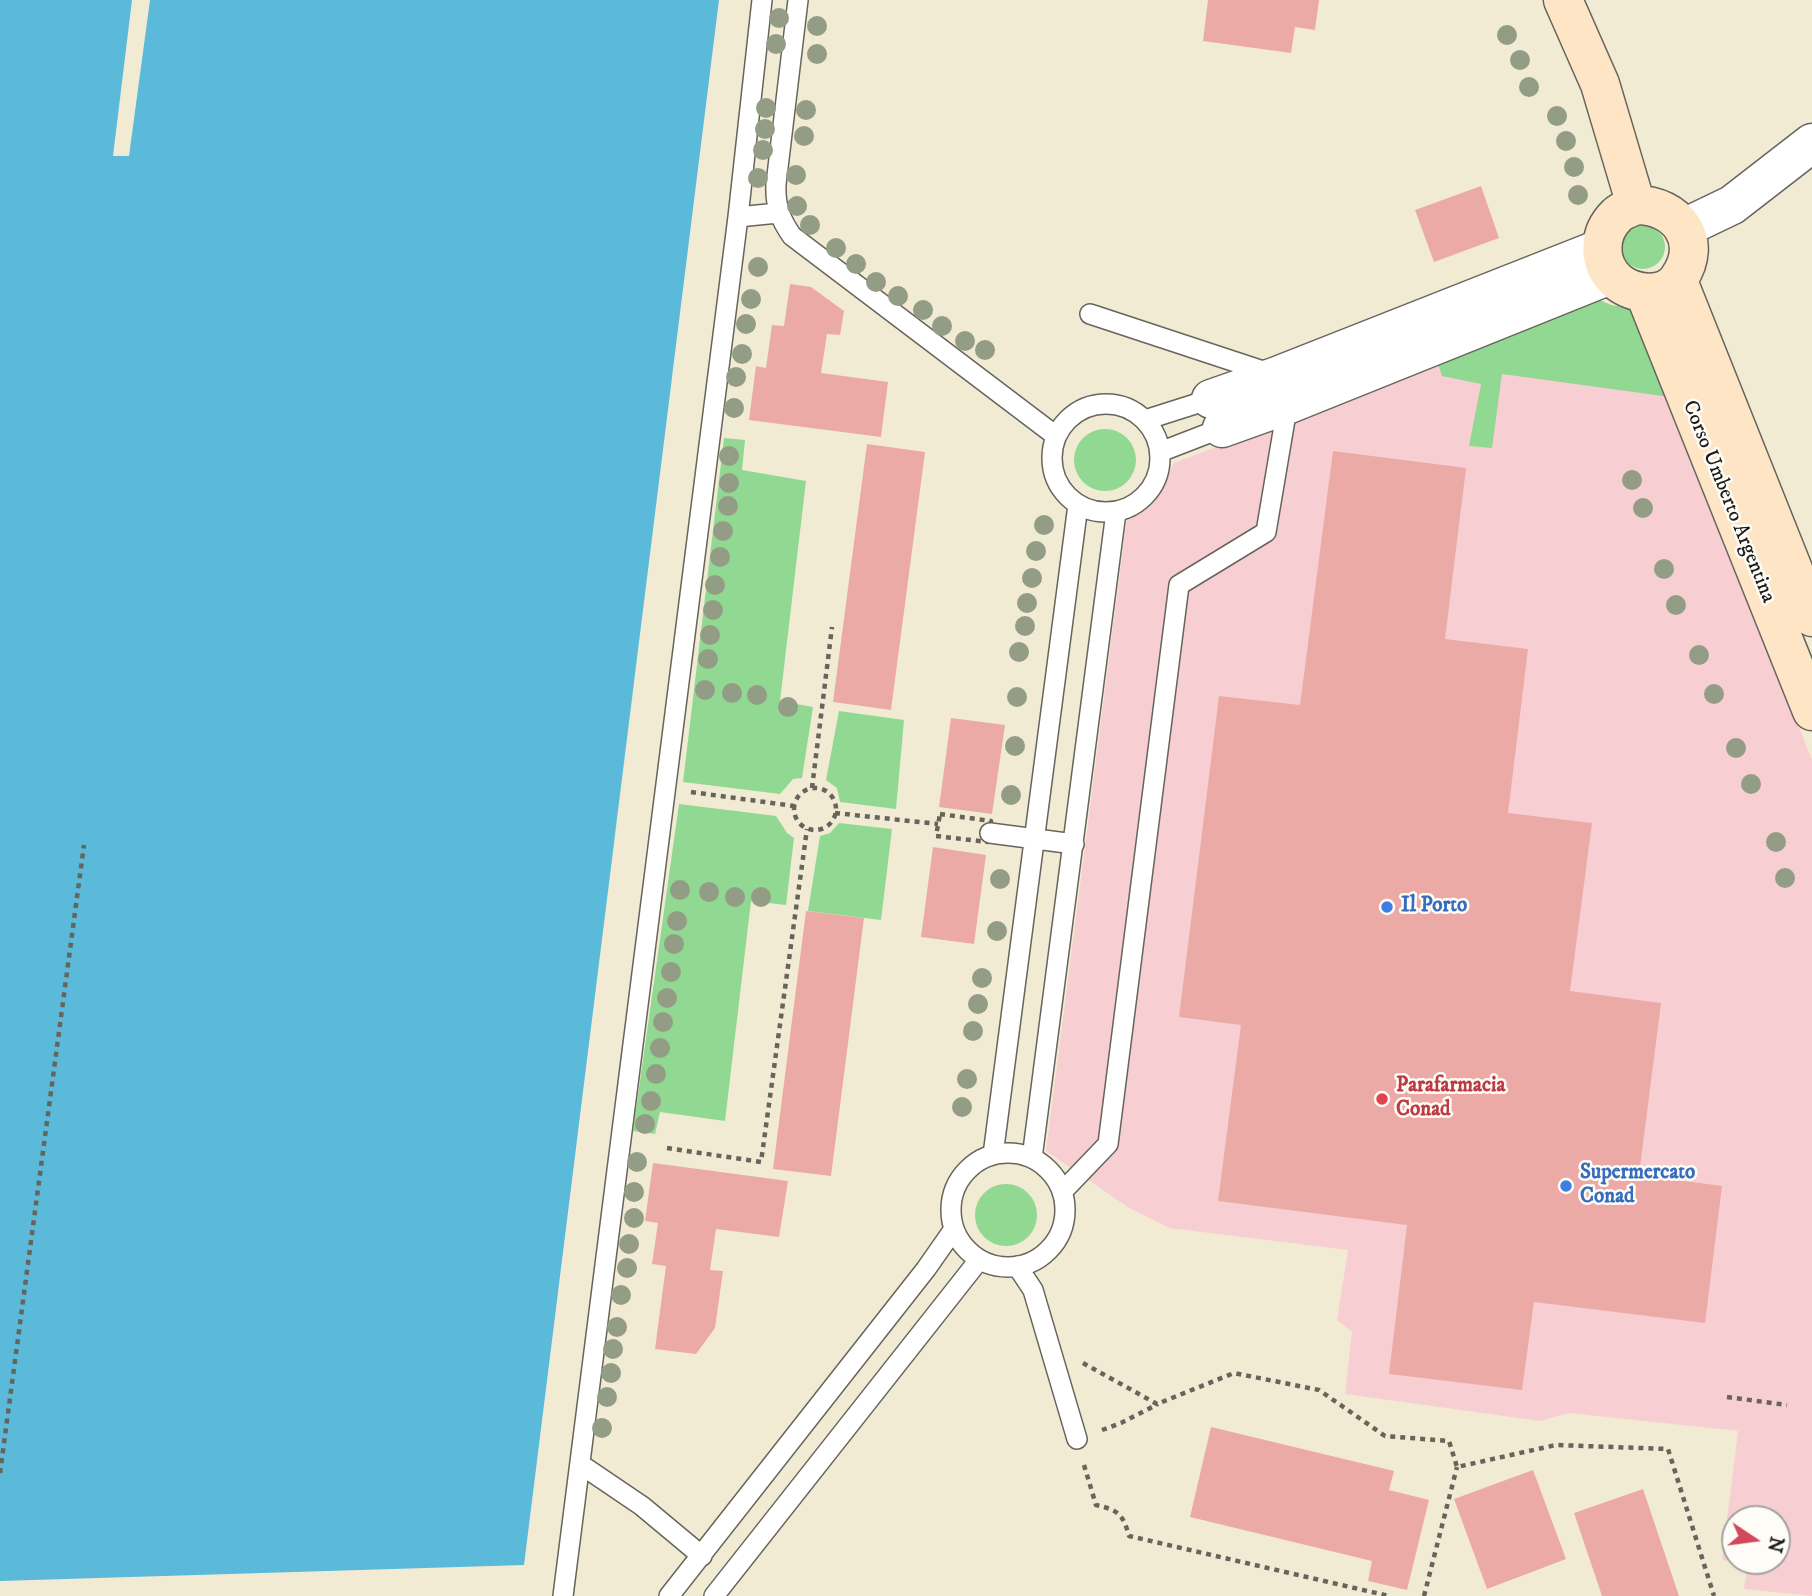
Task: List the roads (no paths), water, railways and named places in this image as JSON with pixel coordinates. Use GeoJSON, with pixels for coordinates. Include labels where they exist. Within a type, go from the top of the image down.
{"type":"FeatureCollection","features":[{"type":"Feature","properties":{"kind":"street"},"geometry":{"type":"LineString","coordinates":[[1563,0],[1600,84],[1636,205]]}},
{"type":"Feature","properties":{"kind":"street"},"geometry":{"type":"LineString","coordinates":[[1684,228],[1732,205],[1812,143]]}},
{"type":"Feature","properties":{"kind":"street"},"geometry":{"type":"LineString","coordinates":[[1636,205],[1650,205],[1664,209],[1684,228],[1688,243],[1686,258],[1662,287],[1620,284],[1606,261],[1606,229],[1619,213],[1636,205]]}},
{"type":"Feature","properties":{"kind":"street"},"geometry":{"type":"LineString","coordinates":[[1217,414],[1606,261]]}},
{"type":"Feature","properties":{"kind":"street","name":"Corso Umberto Argentina"},"geometry":{"type":"LineString","coordinates":[[1662,287],[1812,617]]}},
{"type":"Feature","properties":{"kind":"street","name":"Corso Umberto Argentina"},"geometry":{"type":"LineString","coordinates":[[1662,287],[1812,711]]}},
{"type":"Feature","properties":{"kind":"lane"},"geometry":{"type":"LineString","coordinates":[[563,1596],[666,789],[762,0]]}},
{"type":"Feature","properties":{"kind":"lane"},"geometry":{"type":"LineString","coordinates":[[798,0],[776,184],[778,213],[792,236],[1056,436]]}},
{"type":"Feature","properties":{"kind":"lane"},"geometry":{"type":"LineString","coordinates":[[737,217],[778,213]]}},
{"type":"Feature","properties":{"kind":"lane"},"geometry":{"type":"LineString","coordinates":[[1062,1192],[1108,1144],[1179,586],[1266,532],[1283,390],[1090,314]]}},
{"type":"Feature","properties":{"kind":"lane"},"geometry":{"type":"LineString","coordinates":[[1114,404],[1131,410],[1145,420],[1155,435],[1160,452],[1160,468],[1144,497],[1132,506],[1103,513],[1078,505],[1067,497],[1054,475],[1052,461],[1056,436],[1066,421],[1080,411],[1096,405],[1114,404]]}},
{"type":"Feature","properties":{"kind":"lane"},"geometry":{"type":"LineString","coordinates":[[1145,420],[1217,414]]}},
{"type":"Feature","properties":{"kind":"lane"},"geometry":{"type":"LineString","coordinates":[[1160,452],[1217,414]]}},
{"type":"Feature","properties":{"kind":"lane"},"geometry":{"type":"LineString","coordinates":[[993,1155],[1078,505]]}},
{"type":"Feature","properties":{"kind":"lane"},"geometry":{"type":"LineString","coordinates":[[1032,1158],[1116,512]]}},
{"type":"Feature","properties":{"kind":"lane"},"geometry":{"type":"LineString","coordinates":[[990,833],[1074,844]]}},
{"type":"Feature","properties":{"kind":"lane"},"geometry":{"type":"LineString","coordinates":[[1006,1153],[1032,1158],[1045,1166],[1062,1192],[1065,1211],[1061,1231],[1051,1248],[1035,1260],[1017,1266],[998,1266],[979,1259],[968,1252],[954,1229],[952,1198],[958,1184],[967,1171],[979,1161],[993,1155],[1006,1153]]}},
{"type":"Feature","properties":{"kind":"lane"},"geometry":{"type":"LineString","coordinates":[[669,1596],[926,1269],[954,1229]]}},
{"type":"Feature","properties":{"kind":"lane"},"geometry":{"type":"LineString","coordinates":[[714,1596],[979,1259]]}},
{"type":"Feature","properties":{"kind":"lane"},"geometry":{"type":"LineString","coordinates":[[1017,1266],[1032,1290],[1077,1439]]}},
{"type":"Feature","properties":{"kind":"lane"},"geometry":{"type":"LineString","coordinates":[[580,1464],[642,1506],[702,1556]]}},
{"type":"Feature","properties":{"kind":"water"},"geometry":{"type":"Polygon","coordinates":[[[0,0],[719,0],[524,1565],[0,1581],[0,0]]]}},
{"type":"Feature","properties":{"kind":"place","name":"Il Porto"},"geometry":{"type":"Point","coordinates":[1387,907]}},
{"type":"Feature","properties":{"kind":"place","name":"Parafarmacia Conad"},"geometry":{"type":"Point","coordinates":[1382,1099]}},
{"type":"Feature","properties":{"kind":"place","name":"Supermercato Conad"},"geometry":{"type":"Point","coordinates":[1566,1186]}}]}
